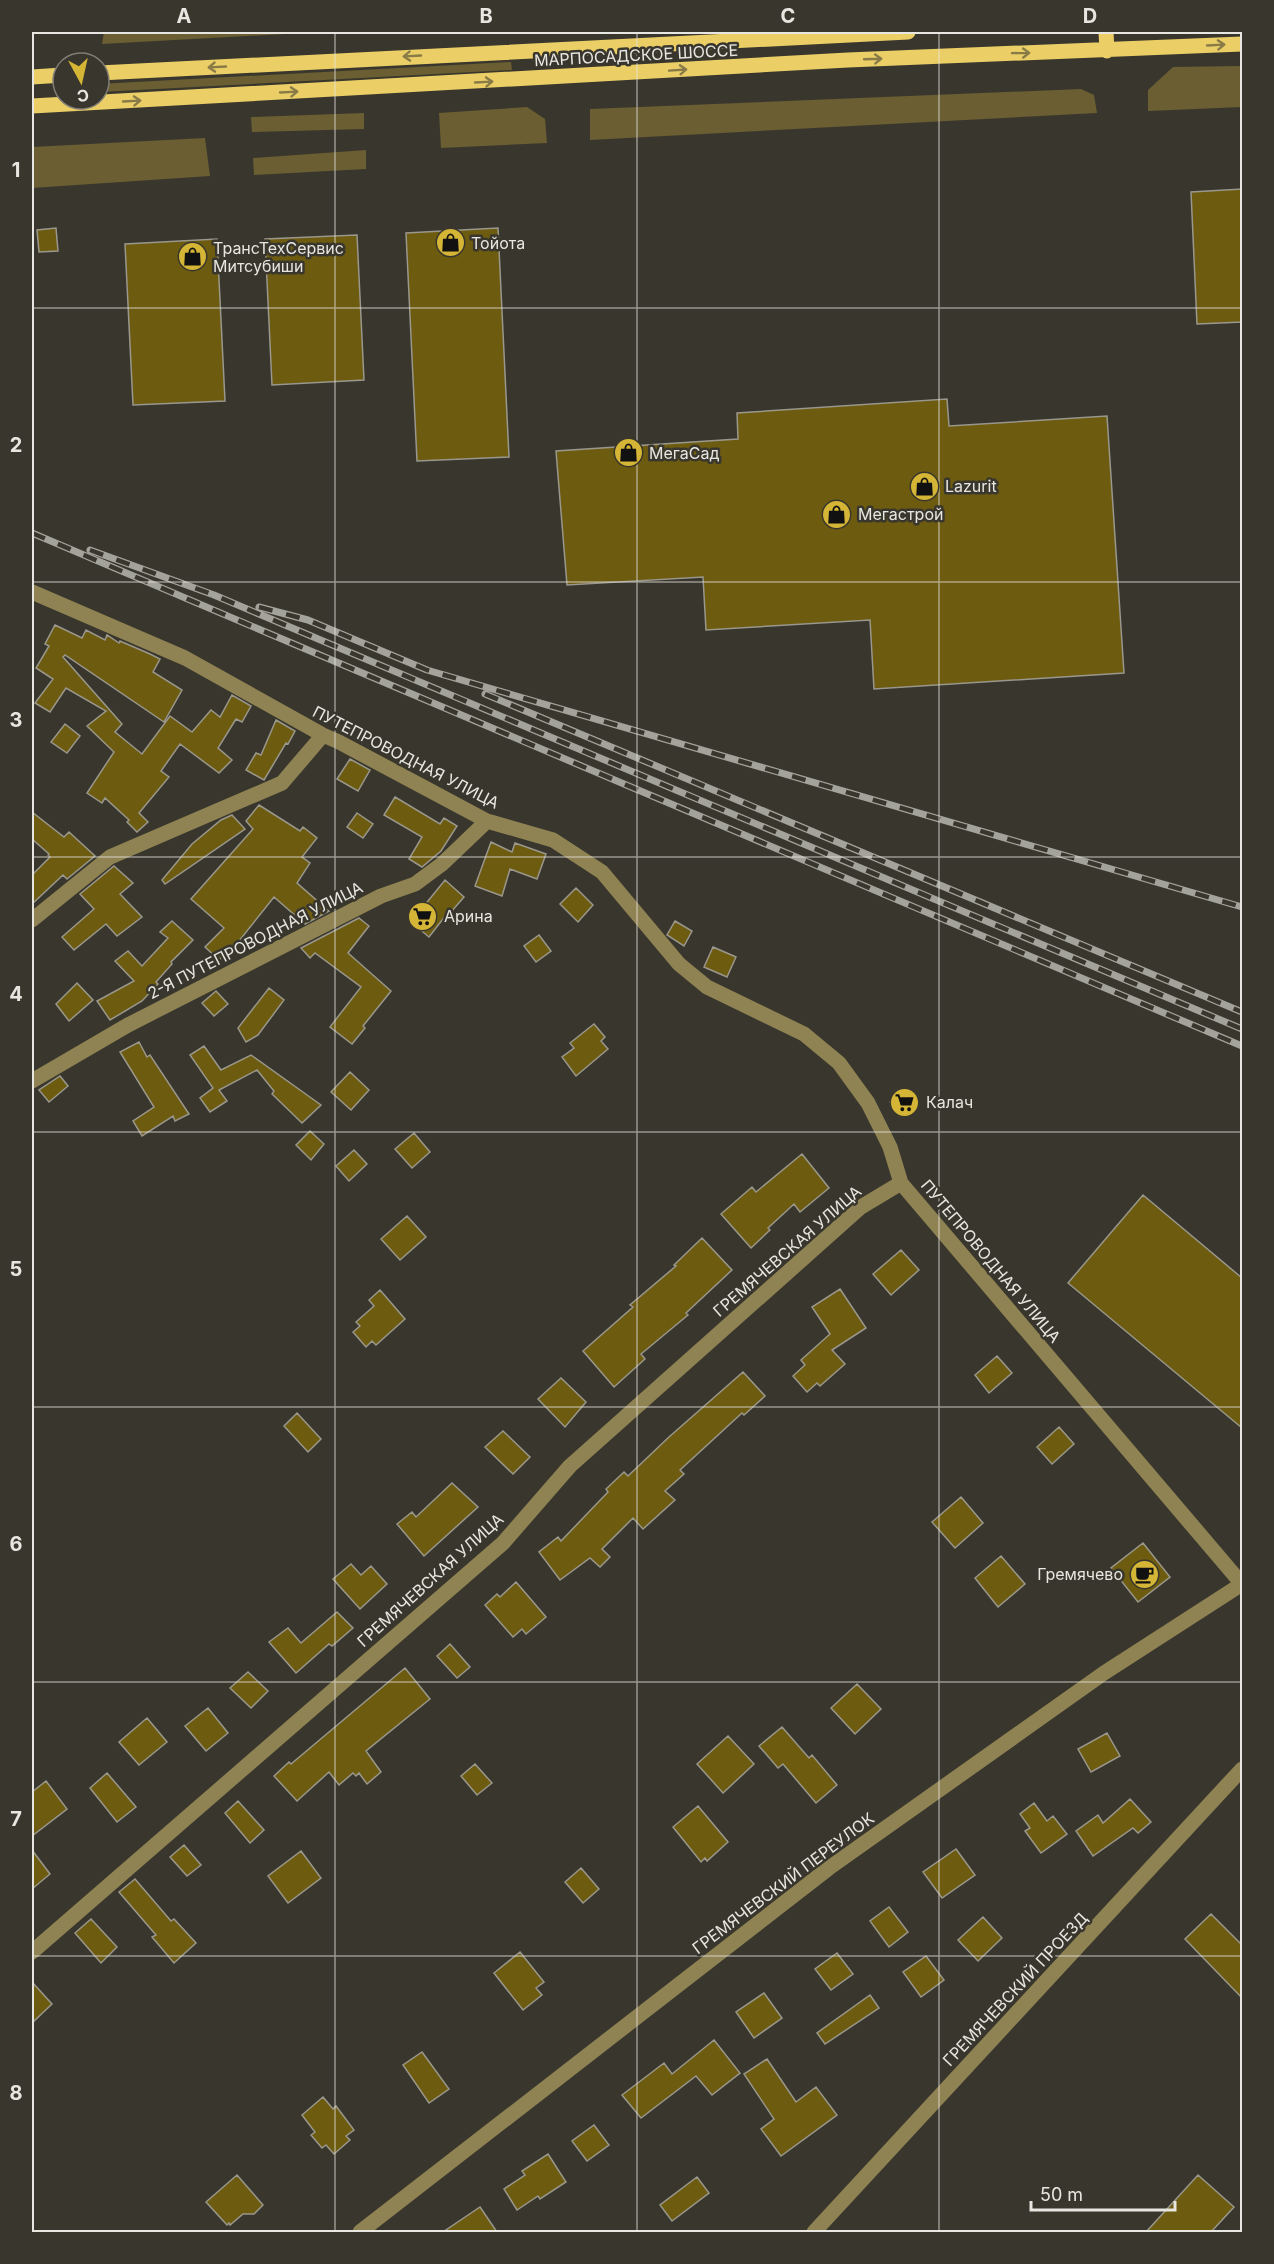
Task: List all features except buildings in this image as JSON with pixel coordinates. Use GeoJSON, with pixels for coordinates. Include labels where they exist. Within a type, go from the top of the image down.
{"type":"FeatureCollection","features":[{"type":"Feature","properties":{"kind":"main road","name":"МАРПОСАДСКОЕ ШОССЕ"},"geometry":{"type":"LineString","coordinates":[[111,72],[908,32]]}},
{"type":"Feature","properties":{"kind":"main road"},"geometry":{"type":"LineString","coordinates":[[1106,32],[1107,51]]}},
{"type":"Feature","properties":{"kind":"main road","name":"МАРПОСАДСКОЕ ШОССЕ"},"geometry":{"type":"LineString","coordinates":[[32,106],[848,60],[1242,44]]}},
{"type":"Feature","properties":{"kind":"main road"},"geometry":{"type":"LineString","coordinates":[[32,76],[51,75]]}},
{"type":"Feature","properties":{"kind":"street","name":"ПУТЕПРОВОДНАЯ УЛИЦА"},"geometry":{"type":"LineString","coordinates":[[32,592],[186,658],[322,735],[487,821],[553,840],[602,872],[679,964],[707,987],[804,1034],[839,1063],[868,1103],[890,1147],[901,1183],[1242,1584]]}},
{"type":"Feature","properties":{"kind":"street"},"geometry":{"type":"LineString","coordinates":[[32,920],[110,857],[282,783],[322,735]]}},
{"type":"Feature","properties":{"kind":"street","name":"2-Я ПУТЕПРОВОДНАЯ УЛИЦА"},"geometry":{"type":"LineString","coordinates":[[32,1081],[128,1025],[381,896],[415,884],[442,864],[487,821]]}},
{"type":"Feature","properties":{"kind":"street","name":"ГРЕМЯЧЕВСКАЯ УЛИЦА"},"geometry":{"type":"LineString","coordinates":[[32,1952],[503,1543],[570,1466],[861,1207],[901,1183]]}},
{"type":"Feature","properties":{"kind":"street","name":"ГРЕМЯЧЕВСКИЙ ПЕРЕУЛОК"},"geometry":{"type":"LineString","coordinates":[[360,2232],[829,1868],[1104,1673],[1242,1584]]}},
{"type":"Feature","properties":{"kind":"street","name":"ГРЕМЯЧЕВСКИЙ ПРОЕЗД"},"geometry":{"type":"LineString","coordinates":[[814,2232],[1242,1769]]}},
{"type":"Feature","properties":{"kind":"shaded area"},"geometry":{"type":"Polygon","coordinates":[[[104,32],[321,32],[102,44],[104,32]]]}},
{"type":"Feature","properties":{"kind":"shaded area"},"geometry":{"type":"Polygon","coordinates":[[[511,62],[512,70],[111,91],[111,83],[511,62]]]}},
{"type":"Feature","properties":{"kind":"shaded area"},"geometry":{"type":"Polygon","coordinates":[[[1242,66],[1242,107],[1148,111],[1148,90],[1173,67],[1242,66]]]}},
{"type":"Feature","properties":{"kind":"shaded area"},"geometry":{"type":"Polygon","coordinates":[[[1081,89],[1094,95],[1097,113],[590,140],[590,109],[1081,89]]]}},
{"type":"Feature","properties":{"kind":"shaded area"},"geometry":{"type":"Polygon","coordinates":[[[527,107],[545,119],[547,143],[441,148],[439,113],[527,107]]]}},
{"type":"Feature","properties":{"kind":"shaded area"},"geometry":{"type":"Polygon","coordinates":[[[364,113],[364,129],[252,132],[251,117],[364,113]]]}},
{"type":"Feature","properties":{"kind":"shaded area"},"geometry":{"type":"Polygon","coordinates":[[[205,138],[210,176],[32,188],[32,147],[205,138]]]}},
{"type":"Feature","properties":{"kind":"shaded area"},"geometry":{"type":"Polygon","coordinates":[[[366,150],[366,169],[254,175],[253,158],[366,150]]]}},
{"type":"Feature","properties":{"kind":"railway"},"geometry":{"type":"LineString","coordinates":[[32,533],[1242,1046]]}},
{"type":"Feature","properties":{"kind":"railway"},"geometry":{"type":"LineString","coordinates":[[90,550],[214,595],[1242,1029]]}},
{"type":"Feature","properties":{"kind":"railway"},"geometry":{"type":"LineString","coordinates":[[259,607],[308,620],[427,670],[1242,907]]}},
{"type":"Feature","properties":{"kind":"railway"},"geometry":{"type":"LineString","coordinates":[[485,694],[1242,1012]]}},
{"type":"Feature","properties":{"kind":"place","name":"Тойота"},"geometry":{"type":"Point","coordinates":[450,243]}},
{"type":"Feature","properties":{"kind":"place","name":"ТрансТехСервис Митсубиши"},"geometry":{"type":"Point","coordinates":[192,257]}},
{"type":"Feature","properties":{"kind":"place","name":"МегаСад"},"geometry":{"type":"Point","coordinates":[628,453]}},
{"type":"Feature","properties":{"kind":"place","name":"Lazurit"},"geometry":{"type":"Point","coordinates":[924,486]}},
{"type":"Feature","properties":{"kind":"place","name":"Мегастрой"},"geometry":{"type":"Point","coordinates":[837,514]}},
{"type":"Feature","properties":{"kind":"place","name":"Арина"},"geometry":{"type":"Point","coordinates":[423,916]}},
{"type":"Feature","properties":{"kind":"place","name":"Калач"},"geometry":{"type":"Point","coordinates":[905,1102]}},
{"type":"Feature","properties":{"kind":"place","name":"Гремячево"},"geometry":{"type":"Point","coordinates":[1144,1574]}}]}
